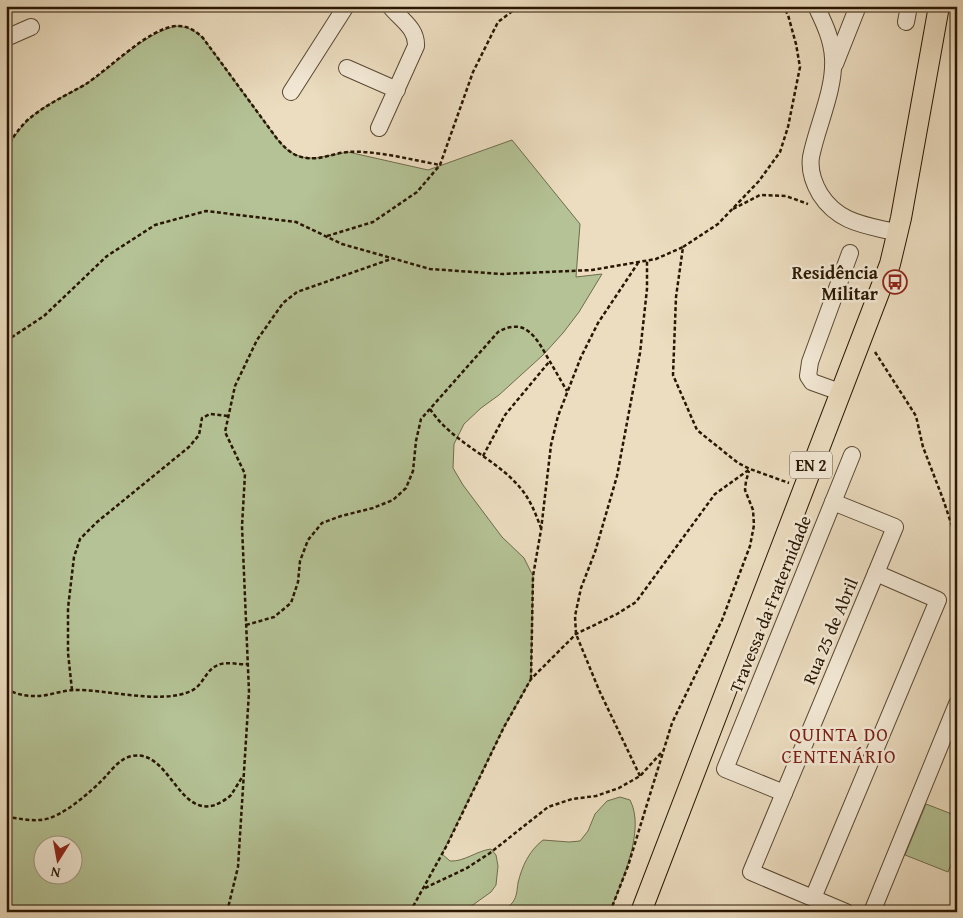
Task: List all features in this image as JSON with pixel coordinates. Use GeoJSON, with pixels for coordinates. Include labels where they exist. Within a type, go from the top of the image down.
{"type":"FeatureCollection","features":[{"type":"Feature","properties":{"kind":"main road","name":"EN 2"},"geometry":{"type":"LineString","coordinates":[[641,912],[802,488],[890,264],[898,233],[939,6]]}},
{"type":"Feature","properties":{"kind":"street"},"geometry":{"type":"LineString","coordinates":[[291,92],[346,6]]}},
{"type":"Feature","properties":{"kind":"street"},"geometry":{"type":"LineString","coordinates":[[379,128],[414,52],[416,42],[411,28],[390,6]]}},
{"type":"Feature","properties":{"kind":"street"},"geometry":{"type":"LineString","coordinates":[[816,6],[831,45],[833,70]]}},
{"type":"Feature","properties":{"kind":"street"},"geometry":{"type":"LineString","coordinates":[[858,6],[833,70],[811,157],[810,169],[813,181],[826,204],[838,214],[850,221],[898,233]]}},
{"type":"Feature","properties":{"kind":"street"},"geometry":{"type":"LineString","coordinates":[[6,38],[31,27]]}},
{"type":"Feature","properties":{"kind":"street"},"geometry":{"type":"LineString","coordinates":[[347,68],[397,90]]}},
{"type":"Feature","properties":{"kind":"street"},"geometry":{"type":"LineString","coordinates":[[840,392],[812,382],[808,373],[810,362],[850,253]]}},
{"type":"Feature","properties":{"kind":"street"},"geometry":{"type":"LineString","coordinates":[[833,502],[852,455]]}},
{"type":"Feature","properties":{"kind":"street","name":"Travessa da Fraternidade"},"geometry":{"type":"LineString","coordinates":[[784,793],[725,769],[833,502],[895,527],[876,574]]}},
{"type":"Feature","properties":{"kind":"street","name":"Rua 25 de Abril"},"geometry":{"type":"LineString","coordinates":[[876,574],[938,600],[813,898],[751,872],[876,574]]}},
{"type":"Feature","properties":{"kind":"street"},"geometry":{"type":"LineString","coordinates":[[872,912],[957,704]]}},
{"type":"Feature","properties":{"kind":"street"},"geometry":{"type":"LineString","coordinates":[[813,898],[846,912]]}},
{"type":"Feature","properties":{"kind":"path"},"geometry":{"type":"LineString","coordinates":[[325,236],[372,222],[417,192],[440,165],[473,72],[498,22],[519,6]]}},
{"type":"Feature","properties":{"kind":"path"},"geometry":{"type":"LineString","coordinates":[[6,341],[44,316],[107,256],[155,225],[206,211],[296,222],[342,244],[430,269],[502,274],[592,270],[656,260],[683,247],[718,224],[759,181],[780,152],[788,127],[800,67],[788,15],[783,6]]}},
{"type":"Feature","properties":{"kind":"path"},"geometry":{"type":"LineString","coordinates":[[6,148],[28,120],[43,108],[86,84],[155,33],[176,26],[196,31],[203,38],[278,140],[286,149],[296,155],[316,158],[348,152],[365,152],[440,165]]}},
{"type":"Feature","properties":{"kind":"path"},"geometry":{"type":"LineString","coordinates":[[730,211],[760,195],[786,196],[812,205]]}},
{"type":"Feature","properties":{"kind":"path"},"geometry":{"type":"LineString","coordinates":[[683,247],[676,297],[673,375],[696,430],[738,463],[802,488]]}},
{"type":"Feature","properties":{"kind":"path"},"geometry":{"type":"LineString","coordinates":[[227,912],[238,868],[249,692],[242,526],[245,474],[225,432],[235,386],[256,340],[283,303],[297,292],[392,258]]}},
{"type":"Feature","properties":{"kind":"path"},"geometry":{"type":"LineString","coordinates":[[640,776],[599,690],[576,634],[575,616],[581,588],[595,552],[617,476],[641,344],[647,289],[647,261]]}},
{"type":"Feature","properties":{"kind":"path"},"geometry":{"type":"LineString","coordinates":[[531,679],[533,576],[541,530],[551,446],[558,416],[581,357],[598,323],[638,263]]}},
{"type":"Feature","properties":{"kind":"path"},"geometry":{"type":"LineString","coordinates":[[246,624],[274,617],[291,603],[298,582],[300,561],[308,540],[322,524],[341,516],[380,506],[393,500],[406,488],[413,471],[421,419],[495,335],[506,328],[519,327],[531,332],[567,391]]}},
{"type":"Feature","properties":{"kind":"path"},"geometry":{"type":"LineString","coordinates":[[863,334],[914,411],[921,442],[957,541]]}},
{"type":"Feature","properties":{"kind":"path"},"geometry":{"type":"LineString","coordinates":[[483,456],[505,414],[550,361]]}},
{"type":"Feature","properties":{"kind":"path"},"geometry":{"type":"LineString","coordinates":[[430,409],[446,428],[510,478],[522,490],[530,502],[541,530]]}},
{"type":"Feature","properties":{"kind":"path"},"geometry":{"type":"LineString","coordinates":[[72,690],[68,654],[68,608],[74,557],[80,540],[96,522],[189,447],[199,435],[202,418],[210,414],[228,416]]}},
{"type":"Feature","properties":{"kind":"path"},"geometry":{"type":"LineString","coordinates":[[410,912],[447,845],[504,726],[531,679],[576,634],[617,614],[636,602],[715,494],[750,469]]}},
{"type":"Feature","properties":{"kind":"path"},"geometry":{"type":"LineString","coordinates":[[610,912],[628,866],[672,723],[722,620],[750,546],[754,525],[753,510],[745,490],[750,469]]}},
{"type":"Feature","properties":{"kind":"path"},"geometry":{"type":"LineString","coordinates":[[6,689],[14,693],[30,696],[48,695],[72,690],[171,696],[191,691],[201,684],[207,673],[217,665],[225,663],[235,665],[248,664]]}},
{"type":"Feature","properties":{"kind":"path"},"geometry":{"type":"LineString","coordinates":[[423,888],[467,868],[490,853],[548,807],[572,799],[596,796],[619,788],[640,776],[663,751]]}},
{"type":"Feature","properties":{"kind":"path"},"geometry":{"type":"LineString","coordinates":[[6,816],[25,820],[42,820],[56,815],[81,800],[119,762],[132,756],[147,756],[161,766],[191,801],[207,807],[217,804],[230,796],[244,774]]}},
{"type":"Feature","properties":{"kind":"green space"},"geometry":{"type":"Polygon","coordinates":[[[176,26],[194,31],[203,38],[278,140],[286,149],[306,158],[348,152],[428,170],[512,140],[580,224],[576,277],[602,274],[579,312],[563,333],[543,355],[464,424],[454,444],[453,468],[463,485],[502,537],[524,558],[533,576],[531,679],[504,727],[442,854],[450,861],[460,860],[491,849],[496,855],[498,866],[496,885],[491,892],[463,912],[6,912],[6,148],[24,124],[34,115],[86,84],[151,36],[176,26]]]}},
{"type":"Feature","properties":{"kind":"green space"},"geometry":{"type":"Polygon","coordinates":[[[620,797],[630,800],[634,812],[634,841],[610,912],[501,912],[514,900],[524,865],[538,844],[543,840],[580,841],[588,831],[595,814],[607,801],[620,797]]]}},
{"type":"Feature","properties":{"kind":"green space"},"geometry":{"type":"Polygon","coordinates":[[[926,804],[957,816],[957,850],[948,872],[905,855],[926,804]]]}},
{"type":"Feature","properties":{"kind":"place","name":"Residência Militar"},"geometry":{"type":"Point","coordinates":[895,282]}},
{"type":"Feature","properties":{"kind":"district","name":"QUINTA DO CENTENÁRIO"},"geometry":{"type":"Point","coordinates":[839,745]}}]}
